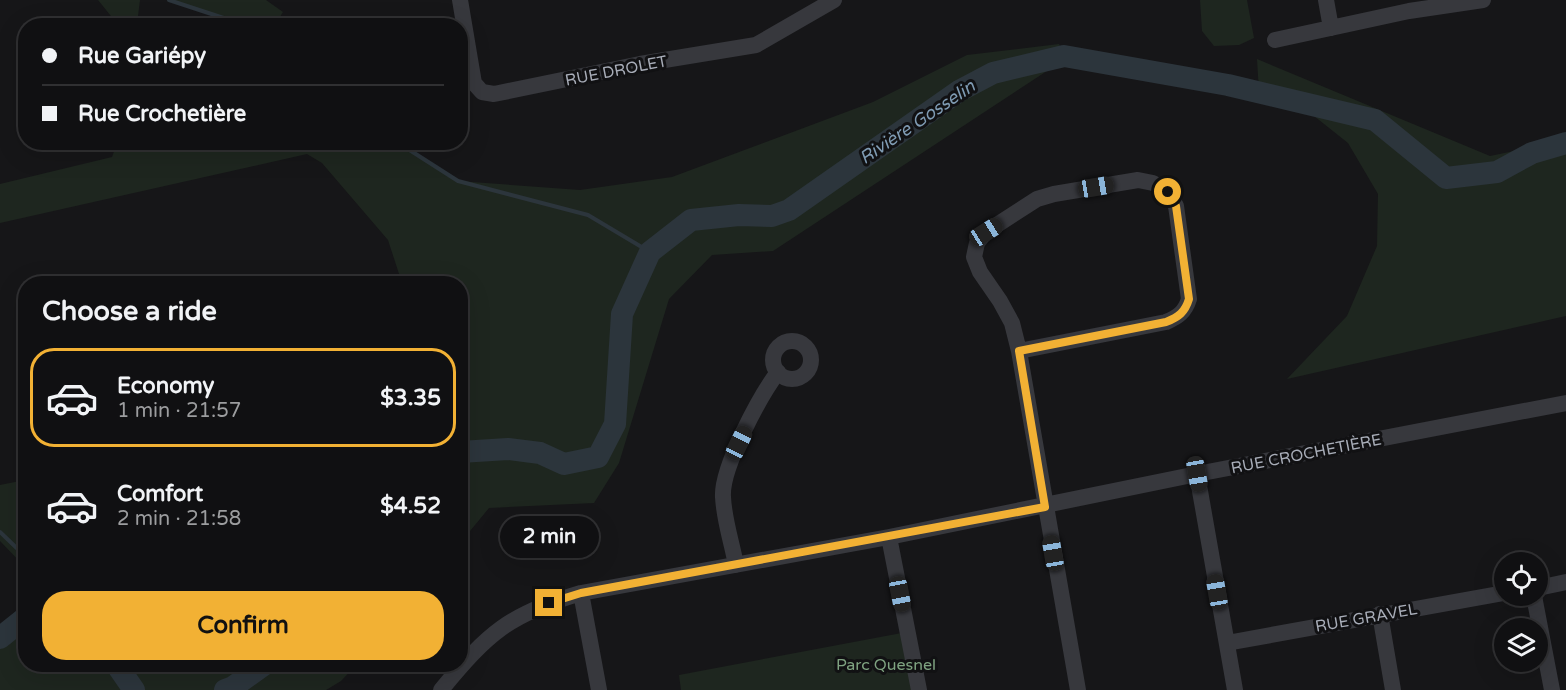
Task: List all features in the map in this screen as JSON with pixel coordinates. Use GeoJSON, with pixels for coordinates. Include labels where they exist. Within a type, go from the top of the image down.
{"type":"FeatureCollection","features":[{"type":"Feature","properties":{"kind":"street","name":"RUE DROLET"},"geometry":{"type":"LineString","coordinates":[[460,0],[463,18]]}},
{"type":"Feature","properties":{"kind":"street","name":"RUE DROLET"},"geometry":{"type":"LineString","coordinates":[[468,47],[474,83],[482,92],[494,94],[640,64],[756,45],[834,0]]}},
{"type":"Feature","properties":{"kind":"street"},"geometry":{"type":"LineString","coordinates":[[1326,0],[1331,28]]}},
{"type":"Feature","properties":{"kind":"street"},"geometry":{"type":"LineString","coordinates":[[1275,40],[1409,11],[1483,0]]}},
{"type":"Feature","properties":{"kind":"street"},"geometry":{"type":"LineString","coordinates":[[1019,351],[1166,322],[1186,310],[1189,299],[1176,206],[1168,192],[1153,183],[1138,180],[1054,194],[1037,200],[986,232],[976,243],[974,257],[980,272],[1000,301],[1012,324],[1019,351],[1078,690]]}},
{"type":"Feature","properties":{"kind":"street"},"geometry":{"type":"LineString","coordinates":[[736,565],[723,498],[723,483],[730,460],[765,391],[778,372]]}},
{"type":"Feature","properties":{"kind":"street","name":"RUE CROCHETIÈRE"},"geometry":{"type":"LineString","coordinates":[[468,659],[486,638],[509,621],[549,603],[581,593],[1045,507],[1197,474],[1566,403]]}},
{"type":"Feature","properties":{"kind":"street"},"geometry":{"type":"LineString","coordinates":[[1197,474],[1236,690]]}},
{"type":"Feature","properties":{"kind":"street"},"geometry":{"type":"LineString","coordinates":[[889,537],[919,690]]}},
{"type":"Feature","properties":{"kind":"street"},"geometry":{"type":"LineString","coordinates":[[1548,586],[1566,582]]}},
{"type":"Feature","properties":{"kind":"street"},"geometry":{"type":"LineString","coordinates":[[581,593],[599,690]]}},
{"type":"Feature","properties":{"kind":"street","name":"RUE GRAVEL"},"geometry":{"type":"LineString","coordinates":[[1227,643],[1494,595]]}},
{"type":"Feature","properties":{"kind":"street"},"geometry":{"type":"LineString","coordinates":[[1536,606],[1552,690]]}},
{"type":"Feature","properties":{"kind":"street"},"geometry":{"type":"LineString","coordinates":[[1380,614],[1393,690]]}},
{"type":"Feature","properties":{"kind":"street","name":"RUE CROCHETIÈRE"},"geometry":{"type":"LineString","coordinates":[[441,690],[457,672]]}},
{"type":"Feature","properties":{"kind":"green space"},"geometry":{"type":"Polygon","coordinates":[[[98,0],[140,0],[138,16],[140,18],[113,18],[98,0]]]}},
{"type":"Feature","properties":{"kind":"green space"},"geometry":{"type":"Polygon","coordinates":[[[169,0],[266,0],[283,12],[279,18],[226,18],[169,0]]]}},
{"type":"Feature","properties":{"kind":"green space"},"geometry":{"type":"Polygon","coordinates":[[[1200,0],[1247,0],[1254,38],[1239,45],[1214,46],[1202,31],[1200,0]]]}},
{"type":"Feature","properties":{"kind":"green space"},"geometry":{"type":"Polygon","coordinates":[[[1059,44],[1064,56],[1053,67],[773,251],[712,255],[669,299],[619,463],[594,503],[489,508],[468,534],[468,276],[400,276],[388,240],[322,163],[307,154],[0,223],[0,184],[112,157],[114,150],[408,150],[458,181],[580,190],[672,177],[873,102],[967,55],[1059,44]]]}},
{"type":"Feature","properties":{"kind":"green space"},"geometry":{"type":"Polygon","coordinates":[[[1257,59],[1490,156],[1566,140],[1566,316],[1287,379],[1347,316],[1377,246],[1378,194],[1348,143],[1314,116],[1259,92],[1257,59]]]}},
{"type":"Feature","properties":{"kind":"green space"},"geometry":{"type":"Polygon","coordinates":[[[18,482],[18,560],[0,541],[0,485],[18,482]]]}},
{"type":"Feature","properties":{"kind":"green space"},"geometry":{"type":"Polygon","coordinates":[[[18,615],[18,672],[349,672],[341,681],[326,690],[0,690],[0,628],[18,615]]]}},
{"type":"Feature","properties":{"kind":"green space","name":"Parc Quesnel"},"geometry":{"type":"Polygon","coordinates":[[[907,632],[919,690],[681,690],[679,675],[907,632]]]}},
{"type":"Feature","properties":{"kind":"waterway"},"geometry":{"type":"LineString","coordinates":[[169,0],[224,18]]}},
{"type":"Feature","properties":{"kind":"waterway","name":"Rivière Gosselin"},"geometry":{"type":"LineString","coordinates":[[468,452],[508,449],[540,453],[564,464],[598,457],[615,424],[622,314],[650,252],[691,220],[739,215],[772,216],[789,210],[959,91],[993,73],[1064,56],[1228,85],[1375,120],[1446,178],[1497,172],[1532,153],[1566,143]]}},
{"type":"Feature","properties":{"kind":"waterway"},"geometry":{"type":"LineString","coordinates":[[410,150],[458,181],[588,215],[650,252]]}},
{"type":"Feature","properties":{"kind":"waterway"},"geometry":{"type":"LineString","coordinates":[[0,532],[18,549]]}},
{"type":"Feature","properties":{"kind":"waterway","name":"Rivière Gosselin"},"geometry":{"type":"LineString","coordinates":[[0,638],[18,623]]}},
{"type":"Feature","properties":{"kind":"waterway","name":"Rivière Gosselin"},"geometry":{"type":"LineString","coordinates":[[122,672],[134,690]]}},
{"type":"Feature","properties":{"kind":"waterway","name":"Rivière Gosselin"},"geometry":{"type":"LineString","coordinates":[[225,690],[254,672]]}},
{"type":"Feature","properties":{"kind":"route"},"geometry":{"type":"LineString","coordinates":[[549,603],[581,593],[1045,507],[1019,351],[1166,322],[1186,310],[1189,299],[1176,206],[1168,192]]}}]}
